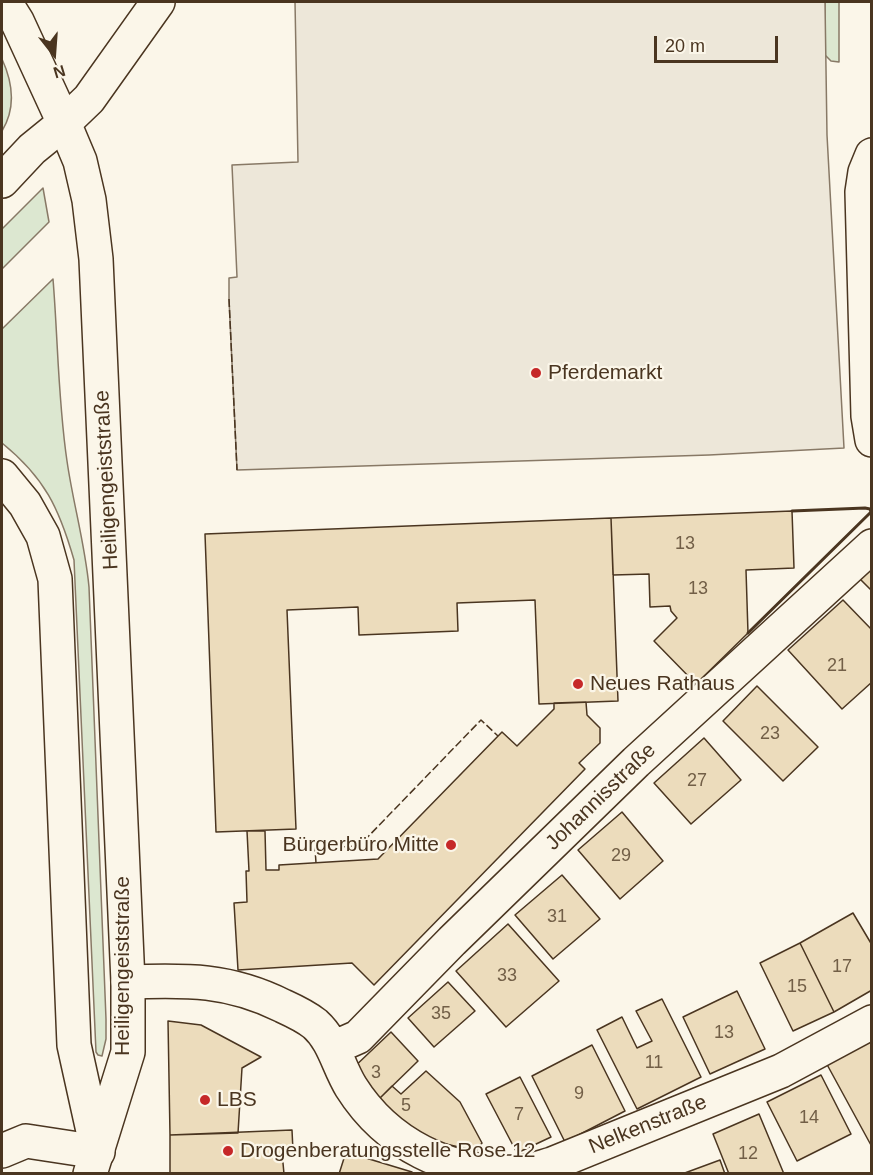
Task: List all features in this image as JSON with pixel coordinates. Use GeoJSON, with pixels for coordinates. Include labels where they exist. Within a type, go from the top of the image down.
{"type":"FeatureCollection","features":[{"type":"Feature","properties":{"kind":"street"},"geometry":{"type":"LineString","coordinates":[[5,2],[17,21],[64,123]]}},
{"type":"Feature","properties":{"kind":"street"},"geometry":{"type":"LineString","coordinates":[[2,182],[32,149],[89,99],[159,2]]}},
{"type":"Feature","properties":{"kind":"street","name":"Heiligengeiststraße"},"geometry":{"type":"LineString","coordinates":[[64,123],[80,160],[89,200],[96,259],[128,982],[128,1052],[97,1166]]}},
{"type":"Feature","properties":{"kind":"street"},"geometry":{"type":"LineString","coordinates":[[872,155],[863,183],[862,215],[868,416],[872,440]]}},
{"type":"Feature","properties":{"kind":"street"},"geometry":{"type":"LineString","coordinates":[[2,476],[25,504],[43,536],[55,579],[74,1045],[97,1166]]}},
{"type":"Feature","properties":{"kind":"street","name":"Johannisstraße"},"geometry":{"type":"LineString","coordinates":[[333,1048],[358,1036],[636,762],[872,546]]}},
{"type":"Feature","properties":{"kind":"street","name":"Nelkenstraße"},"geometry":{"type":"LineString","coordinates":[[128,982],[196,981],[220,984],[259,995],[300,1014],[323,1032],[333,1048],[346,1079],[363,1106],[387,1129],[428,1157],[482,1172],[519,1172],[552,1164],[781,1071],[872,1022]]}},
{"type":"Feature","properties":{"kind":"street"},"geometry":{"type":"LineString","coordinates":[[2,1151],[26,1141],[97,1166]]}},
{"type":"Feature","properties":{"kind":"green space"},"geometry":{"type":"Polygon","coordinates":[[[825,2],[839,2],[839,62],[831,61],[825,55],[825,2]]]}},
{"type":"Feature","properties":{"kind":"green space"},"geometry":{"type":"Polygon","coordinates":[[[2,59],[11,86],[11,104],[2,131],[2,59]]]}},
{"type":"Feature","properties":{"kind":"green space"},"geometry":{"type":"Polygon","coordinates":[[[43,188],[49,222],[2,269],[2,229],[43,188]]]}},
{"type":"Feature","properties":{"kind":"green space"},"geometry":{"type":"Polygon","coordinates":[[[53,279],[64,438],[89,587],[106,1019],[106,1039],[102,1056],[96,1052],[74,560],[56,509],[40,482],[2,443],[2,329],[53,279]]]}},
{"type":"Feature","properties":{"kind":"shaded area","name":"Pferdemarkt"},"geometry":{"type":"Polygon","coordinates":[[[295,2],[825,2],[827,135],[844,448],[709,455],[237,470],[229,299],[229,278],[237,277],[232,165],[298,162],[295,2]]]}},
{"type":"Feature","properties":{"kind":"building"},"geometry":{"type":"Polygon","coordinates":[[[792,511],[794,568],[746,570],[748,633],[696,684],[654,641],[677,618],[670,606],[650,607],[649,574],[613,575],[611,518],[792,511]]]}},
{"type":"Feature","properties":{"kind":"building","name":"Neues Rathaus"},"geometry":{"type":"Polygon","coordinates":[[[611,518],[618,701],[539,704],[535,600],[457,603],[458,631],[359,635],[358,607],[287,610],[296,829],[216,832],[205,534],[611,518]]]}},
{"type":"Feature","properties":{"kind":"building"},"geometry":{"type":"Polygon","coordinates":[[[872,566],[872,591],[859,578],[872,566]]]}},
{"type":"Feature","properties":{"kind":"building"},"geometry":{"type":"Polygon","coordinates":[[[843,600],[872,630],[872,682],[842,709],[788,650],[843,600]]]}},
{"type":"Feature","properties":{"kind":"building"},"geometry":{"type":"Polygon","coordinates":[[[757,686],[818,747],[783,781],[723,721],[757,686]]]}},
{"type":"Feature","properties":{"kind":"building","name":"Bürgerbüro Mitte"},"geometry":{"type":"Polygon","coordinates":[[[586,702],[587,715],[600,728],[600,743],[579,763],[585,769],[374,985],[352,963],[238,970],[234,903],[247,902],[246,871],[249,871],[247,831],[265,831],[266,870],[279,870],[279,865],[378,859],[502,732],[517,746],[554,709],[554,703],[586,702]]]}},
{"type":"Feature","properties":{"kind":"building"},"geometry":{"type":"Polygon","coordinates":[[[704,738],[741,780],[691,824],[654,783],[704,738]]]}},
{"type":"Feature","properties":{"kind":"building"},"geometry":{"type":"Polygon","coordinates":[[[622,812],[663,861],[620,899],[578,850],[622,812]]]}},
{"type":"Feature","properties":{"kind":"building"},"geometry":{"type":"Polygon","coordinates":[[[562,875],[600,919],[553,959],[515,915],[562,875]]]}},
{"type":"Feature","properties":{"kind":"building"},"geometry":{"type":"Polygon","coordinates":[[[853,913],[872,945],[872,990],[834,1012],[800,943],[853,913]]]}},
{"type":"Feature","properties":{"kind":"building"},"geometry":{"type":"Polygon","coordinates":[[[508,924],[559,981],[506,1027],[456,971],[508,924]]]}},
{"type":"Feature","properties":{"kind":"building"},"geometry":{"type":"Polygon","coordinates":[[[800,943],[834,1012],[793,1031],[760,963],[800,943]]]}},
{"type":"Feature","properties":{"kind":"building"},"geometry":{"type":"Polygon","coordinates":[[[448,982],[475,1011],[434,1047],[408,1018],[448,982]]]}},
{"type":"Feature","properties":{"kind":"building"},"geometry":{"type":"Polygon","coordinates":[[[737,991],[765,1049],[710,1074],[683,1017],[737,991]]]}},
{"type":"Feature","properties":{"kind":"building"},"geometry":{"type":"Polygon","coordinates":[[[662,999],[701,1077],[637,1109],[597,1030],[622,1017],[637,1048],[652,1041],[636,1011],[662,999]]]}},
{"type":"Feature","properties":{"kind":"building","name":"LBS"},"geometry":{"type":"Polygon","coordinates":[[[168,1021],[201,1025],[261,1057],[242,1068],[238,1133],[170,1135],[168,1021]]]}},
{"type":"Feature","properties":{"kind":"building"},"geometry":{"type":"Polygon","coordinates":[[[391,1032],[418,1061],[379,1099],[351,1070],[391,1032]]]}},
{"type":"Feature","properties":{"kind":"building"},"geometry":{"type":"Polygon","coordinates":[[[872,1034],[872,1147],[824,1059],[872,1034]]]}},
{"type":"Feature","properties":{"kind":"building"},"geometry":{"type":"Polygon","coordinates":[[[592,1045],[625,1111],[565,1142],[532,1076],[592,1045]]]}},
{"type":"Feature","properties":{"kind":"building"},"geometry":{"type":"Polygon","coordinates":[[[426,1071],[460,1102],[482,1143],[476,1151],[420,1138],[379,1099],[392,1086],[401,1094],[426,1071]]]}},
{"type":"Feature","properties":{"kind":"building"},"geometry":{"type":"Polygon","coordinates":[[[821,1075],[851,1134],[797,1161],[767,1102],[821,1075]]]}},
{"type":"Feature","properties":{"kind":"building"},"geometry":{"type":"Polygon","coordinates":[[[520,1077],[551,1137],[517,1153],[486,1094],[520,1077]]]}},
{"type":"Feature","properties":{"kind":"building"},"geometry":{"type":"Polygon","coordinates":[[[759,1114],[784,1174],[729,1174],[713,1134],[759,1114]]]}},
{"type":"Feature","properties":{"kind":"building","name":"Drogenberatungsstelle Rose 12"},"geometry":{"type":"Polygon","coordinates":[[[292,1130],[293,1151],[282,1152],[284,1174],[170,1174],[170,1135],[292,1130]]]}},
{"type":"Feature","properties":{"kind":"building"},"geometry":{"type":"Polygon","coordinates":[[[346,1152],[412,1172],[412,1174],[339,1174],[346,1152]]]}},
{"type":"Feature","properties":{"kind":"building"},"geometry":{"type":"Polygon","coordinates":[[[720,1160],[725,1174],[682,1174],[720,1160]]]}},
{"type":"Feature","properties":{"kind":"fence"},"geometry":{"type":"LineString","coordinates":[[229,299],[237,470]]}},
{"type":"Feature","properties":{"kind":"fence"},"geometry":{"type":"LineString","coordinates":[[316,863],[315,848],[359,846],[481,720],[498,736]]}},
{"type":"Feature","properties":{"kind":"wall"},"geometry":{"type":"LineString","coordinates":[[748,633],[871,512],[870,509],[865,508],[792,511]]}},
{"type":"Feature","properties":{"kind":"place","name":"Pferdemarkt"},"geometry":{"type":"Point","coordinates":[536,373]}},
{"type":"Feature","properties":{"kind":"place","name":"Neues Rathaus"},"geometry":{"type":"Point","coordinates":[578,684]}},
{"type":"Feature","properties":{"kind":"place","name":"Bürgerbüro Mitte"},"geometry":{"type":"Point","coordinates":[451,845]}},
{"type":"Feature","properties":{"kind":"place","name":"LBS"},"geometry":{"type":"Point","coordinates":[205,1100]}},
{"type":"Feature","properties":{"kind":"place","name":"Drogenberatungsstelle Rose 12"},"geometry":{"type":"Point","coordinates":[228,1151]}}]}
